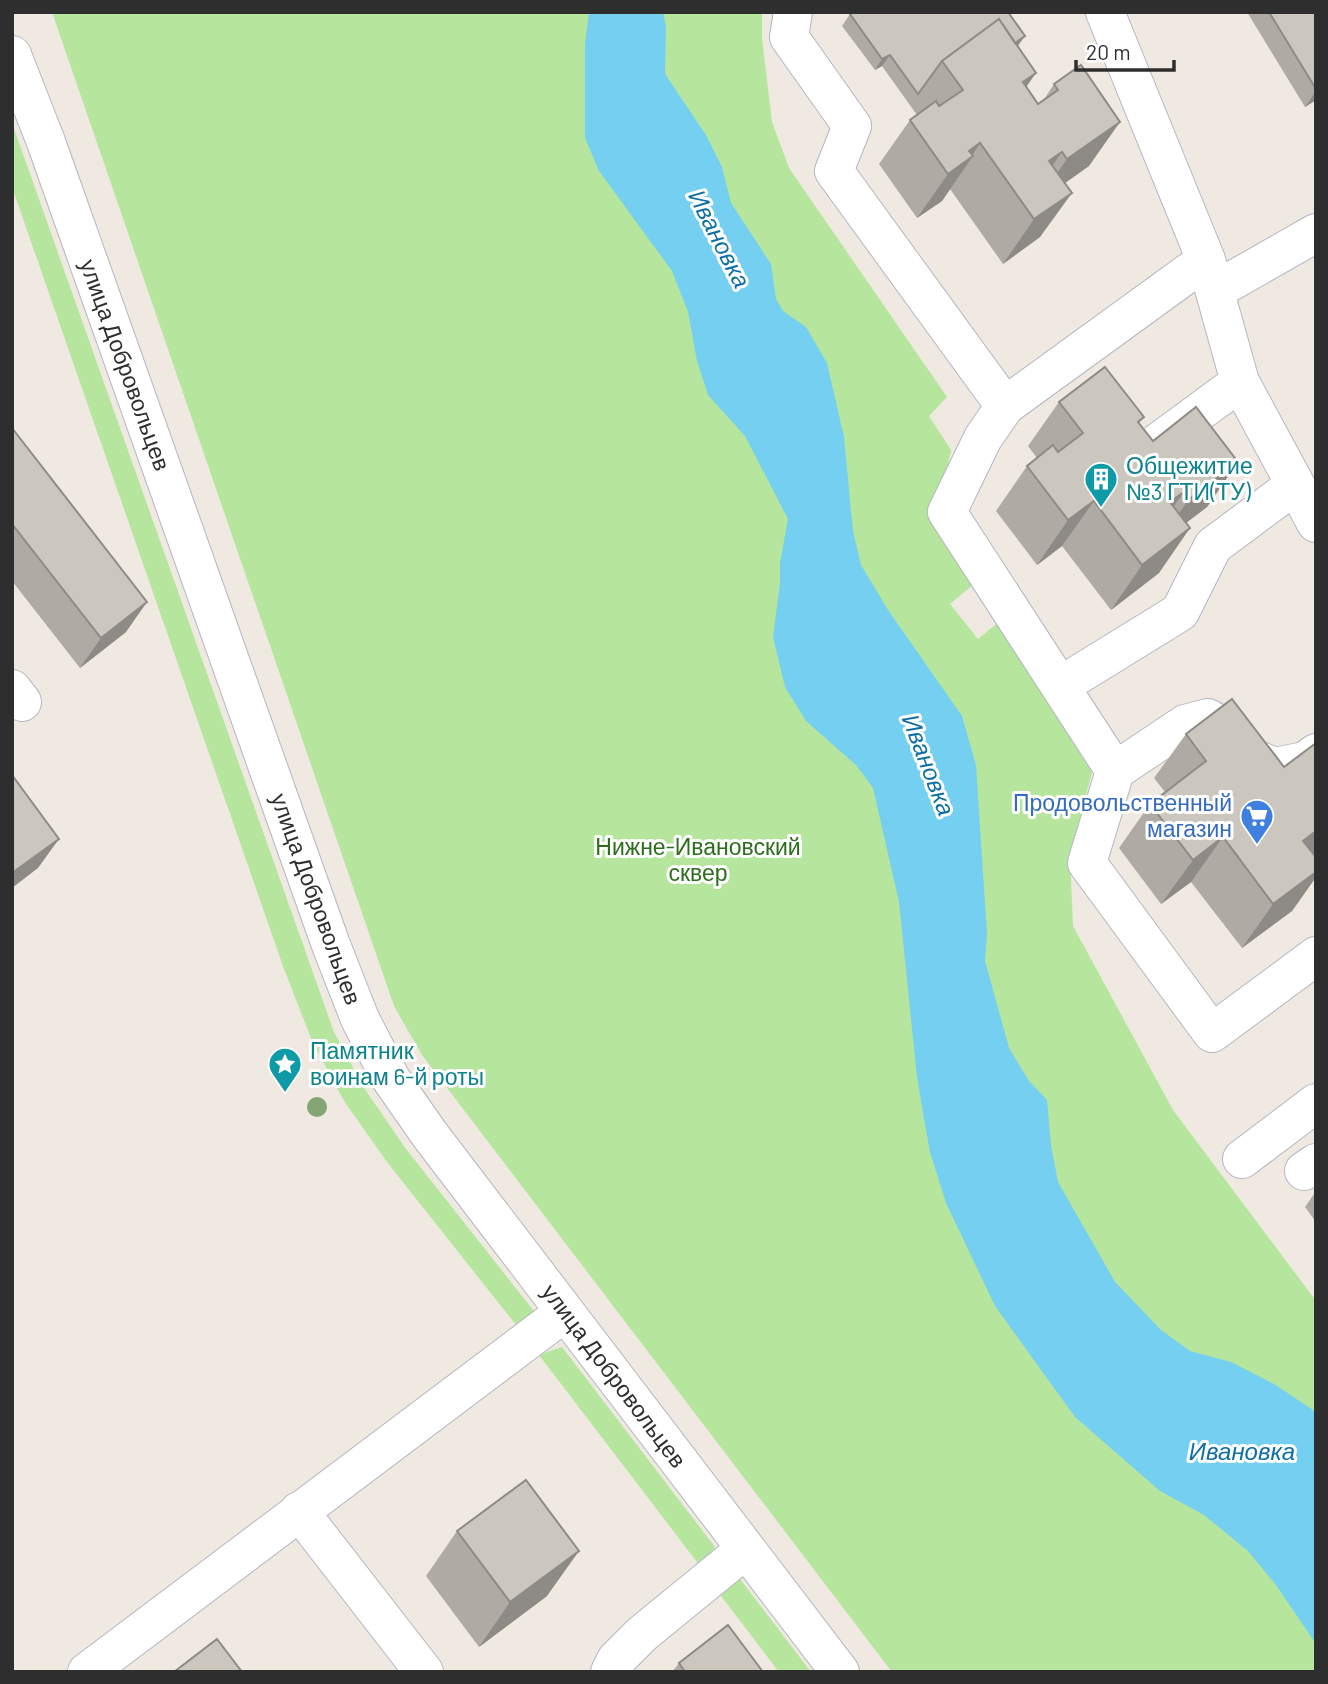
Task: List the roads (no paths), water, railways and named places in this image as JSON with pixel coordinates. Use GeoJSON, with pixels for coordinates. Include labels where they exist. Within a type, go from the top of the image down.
{"type":"FeatureCollection","features":[{"type":"Feature","properties":{"kind":"street"},"geometry":{"type":"LineString","coordinates":[[793,12],[789,37],[852,127],[834,171],[1005,406]]}},
{"type":"Feature","properties":{"kind":"street"},"geometry":{"type":"LineString","coordinates":[[1117,17],[1215,279],[1240,382],[1316,523]]}},
{"type":"Feature","properties":{"kind":"street","name":"улица Добровольцев"},"geometry":{"type":"LineString","coordinates":[[12,55],[46,142],[331,945],[360,1019],[406,1102],[840,1672]]}},
{"type":"Feature","properties":{"kind":"street"},"geometry":{"type":"LineString","coordinates":[[1115,771],[947,512],[983,438],[1005,406],[1215,279],[1316,233]]}},
{"type":"Feature","properties":{"kind":"street"},"geometry":{"type":"LineString","coordinates":[[1135,460],[1240,382]]}},
{"type":"Feature","properties":{"kind":"street"},"geometry":{"type":"LineString","coordinates":[[1060,686],[1180,612],[1213,546],[1295,485]]}},
{"type":"Feature","properties":{"kind":"street"},"geometry":{"type":"LineString","coordinates":[[1316,753],[1305,761],[1275,767],[1250,757],[1227,730],[1208,718],[1185,724],[1115,771],[1087,863],[1212,1033],[1316,956]]}},
{"type":"Feature","properties":{"kind":"street"},"geometry":{"type":"LineString","coordinates":[[1242,1158],[1316,1103]]}},
{"type":"Feature","properties":{"kind":"street"},"geometry":{"type":"LineString","coordinates":[[87,1672],[565,1312]]}},
{"type":"Feature","properties":{"kind":"street"},"geometry":{"type":"LineString","coordinates":[[299,1511],[424,1672]]}},
{"type":"Feature","properties":{"kind":"street"},"geometry":{"type":"LineString","coordinates":[[610,1672],[616,1660],[642,1634],[746,1549]]}},
{"type":"Feature","properties":{"kind":"water","name":"Ивановка"},"geometry":{"type":"Polygon","coordinates":[[[589,12],[663,12],[666,27],[665,74],[706,135],[722,167],[731,203],[771,264],[776,299],[783,311],[806,327],[827,363],[844,437],[853,531],[861,565],[888,610],[962,716],[976,765],[987,934],[985,961],[1009,1048],[1029,1081],[1047,1100],[1058,1182],[1115,1282],[1161,1330],[1190,1351],[1231,1362],[1274,1384],[1316,1412],[1316,1644],[1276,1585],[1248,1551],[1204,1515],[1160,1491],[1075,1417],[995,1306],[946,1203],[930,1152],[924,1119],[917,1077],[899,902],[873,788],[856,765],[806,721],[785,687],[773,637],[780,563],[788,519],[745,436],[708,395],[697,361],[688,312],[672,271],[599,171],[585,138],[585,44],[589,12]]]}},
{"type":"Feature","properties":{"kind":"place","name":"Общежитие №3 ГТИ(ТУ)"},"geometry":{"type":"Point","coordinates":[1101,509]}},
{"type":"Feature","properties":{"kind":"place","name":"Продовольственный магазин"},"geometry":{"type":"Point","coordinates":[1257,846]}},
{"type":"Feature","properties":{"kind":"place","name":"Памятник воинам 6-й роты"},"geometry":{"type":"Point","coordinates":[285,1094]}},
{"type":"Feature","properties":{"kind":"park label","name":"Нижне-Ивановский сквер"},"geometry":{"type":"Point","coordinates":[698,860]}}]}
